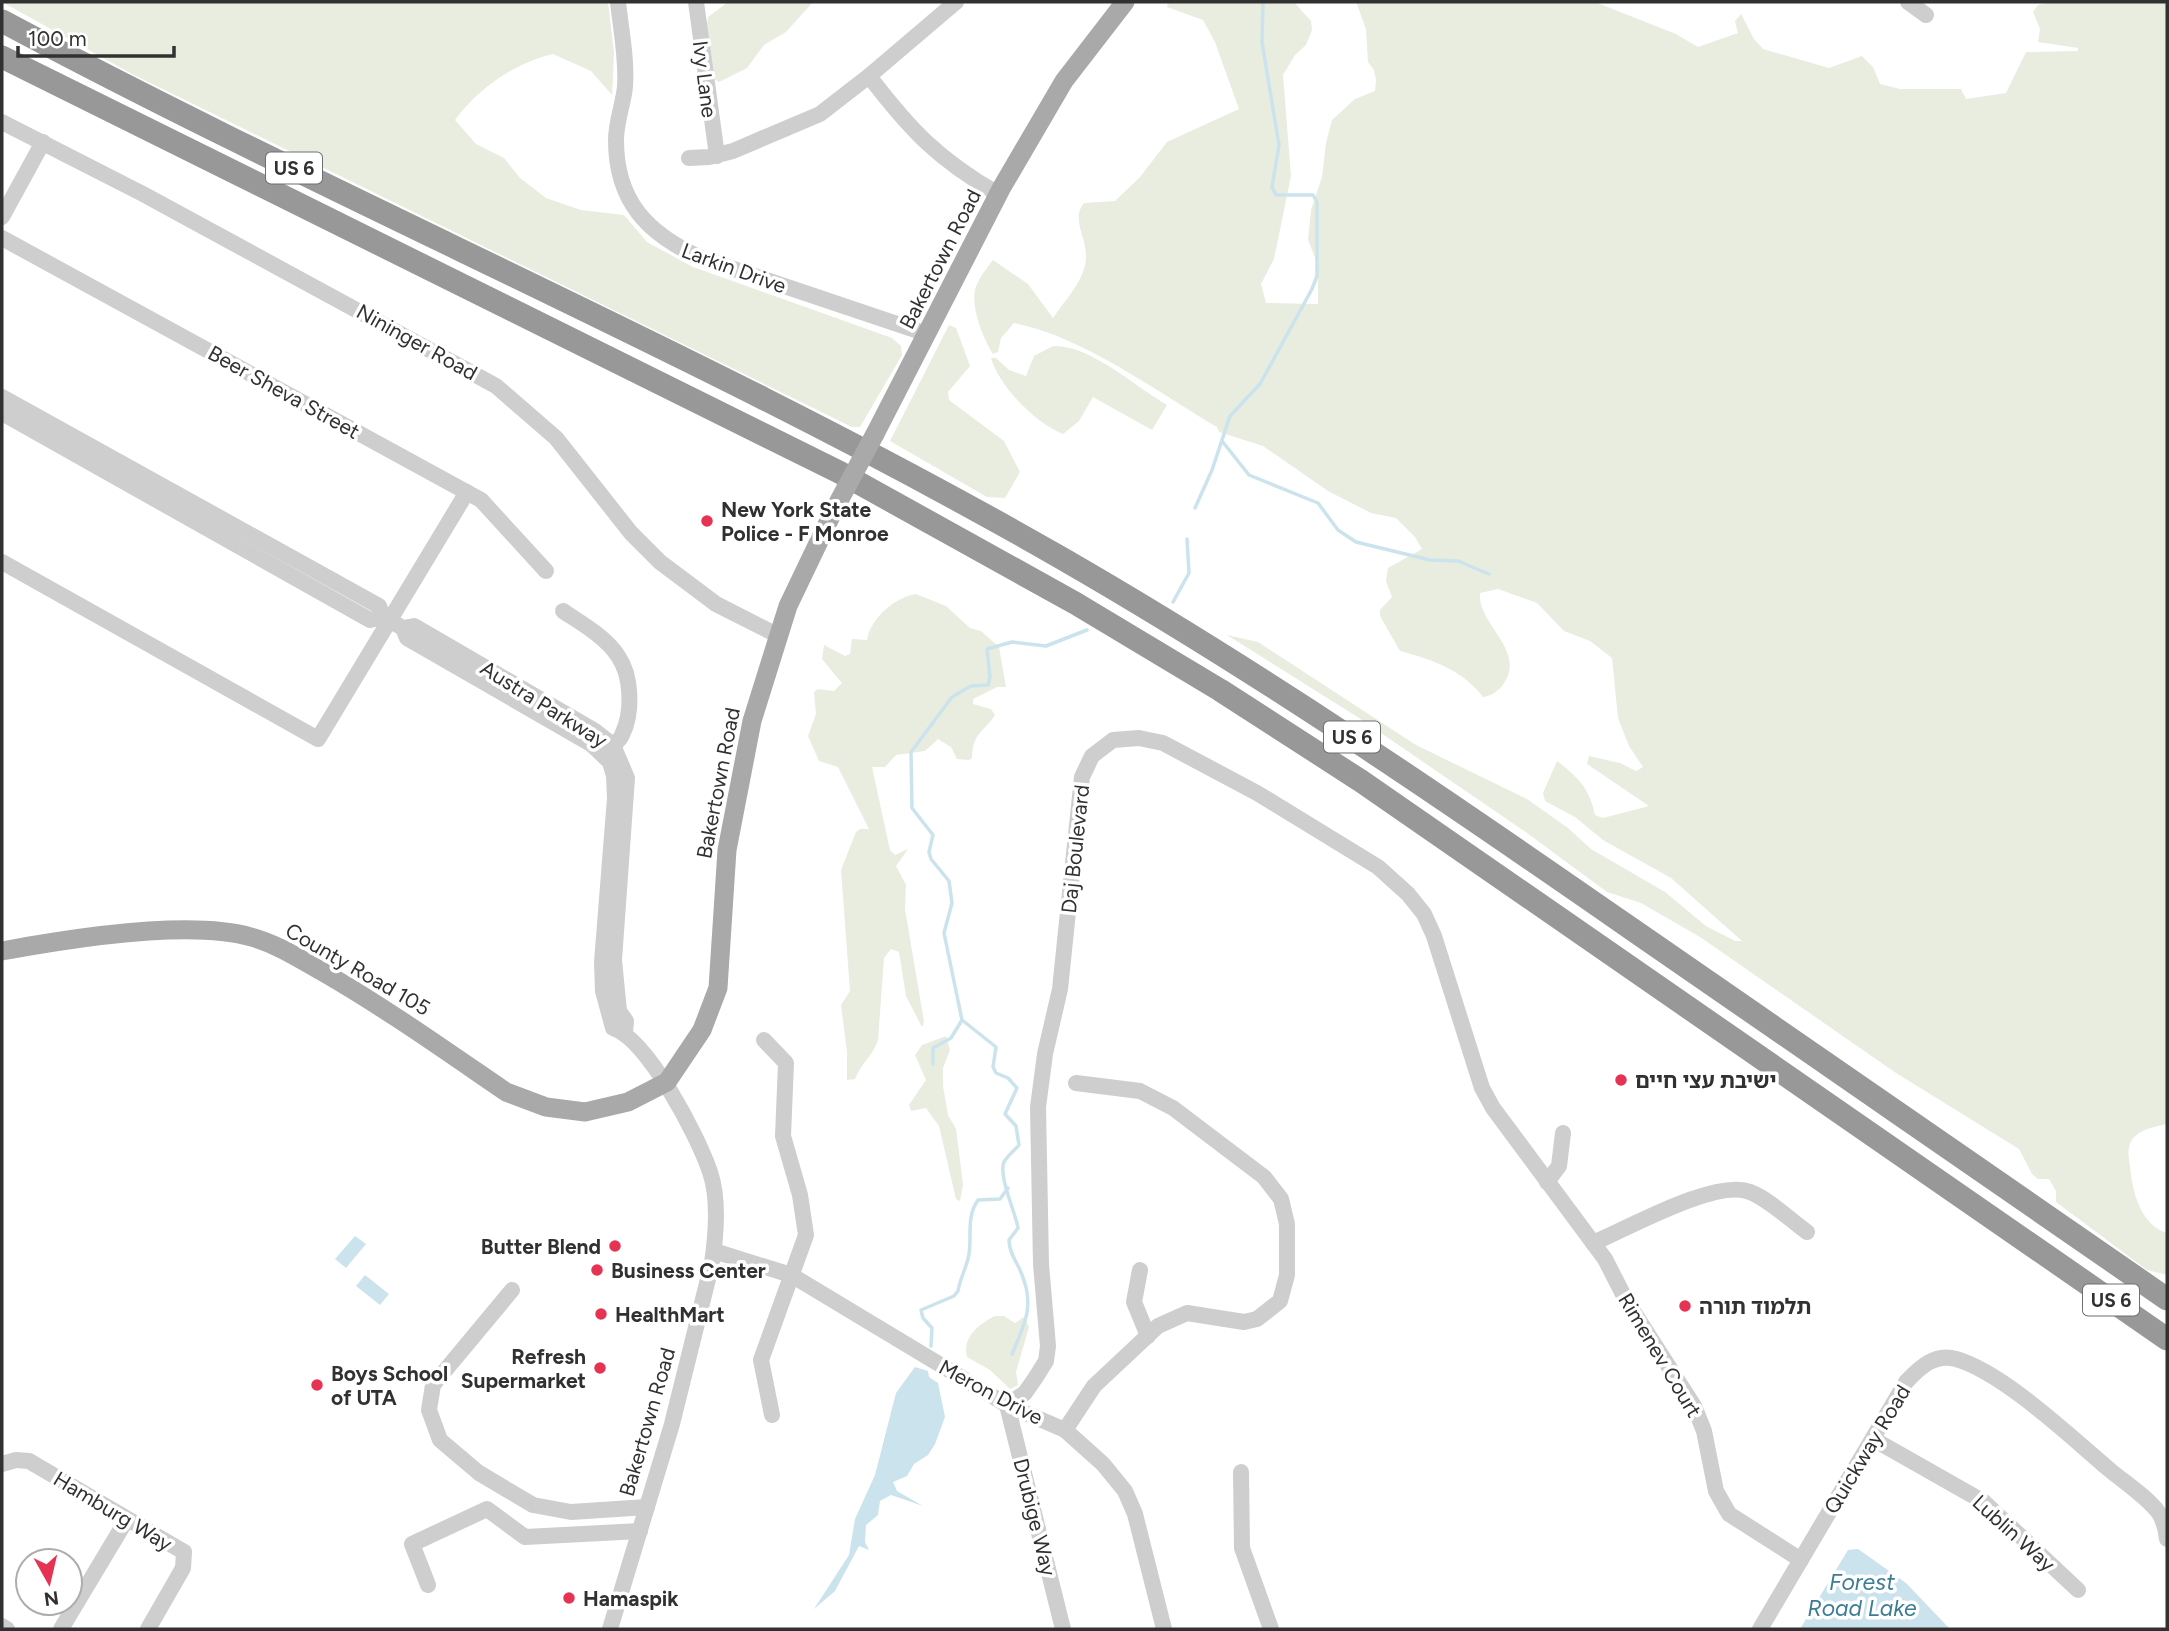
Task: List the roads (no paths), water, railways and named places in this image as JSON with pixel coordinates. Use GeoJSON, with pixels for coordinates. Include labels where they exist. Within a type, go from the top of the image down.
{"type":"FeatureCollection","features":[{"type":"Feature","properties":{"kind":"highway","name":"US 6"},"geometry":{"type":"LineString","coordinates":[[2,21],[822,428],[1078,568],[1216,650],[1368,748],[2167,1299]]}},
{"type":"Feature","properties":{"kind":"highway","name":"US 6"},"geometry":{"type":"LineString","coordinates":[[2,57],[839,472],[1075,603],[1230,696],[1361,781],[2167,1339]]}},
{"type":"Feature","properties":{"kind":"main road","name":"Bakertown Road"},"geometry":{"type":"LineString","coordinates":[[667,1082],[702,1030],[718,988],[722,894],[733,806],[752,721],[777,635],[833,512],[998,194],[1064,81],[1125,2]]}},
{"type":"Feature","properties":{"kind":"main road","name":"County Road 105"},"geometry":{"type":"LineString","coordinates":[[2,951],[149,932],[228,932],[276,946],[345,985],[435,1041],[506,1092],[526,1101],[585,1112],[628,1102],[667,1082]]}},
{"type":"Feature","properties":{"kind":"street","name":"Larkin Drive"},"geometry":{"type":"LineString","coordinates":[[618,2],[625,65],[616,140],[618,170],[627,195],[652,230],[672,245],[701,258],[927,334]]}},
{"type":"Feature","properties":{"kind":"street","name":"Ivy Lane"},"geometry":{"type":"LineString","coordinates":[[696,2],[717,156]]}},
{"type":"Feature","properties":{"kind":"street"},"geometry":{"type":"LineString","coordinates":[[689,158],[717,156],[820,114],[956,2]]}},
{"type":"Feature","properties":{"kind":"street"},"geometry":{"type":"LineString","coordinates":[[1908,2],[1926,15]]}},
{"type":"Feature","properties":{"kind":"street"},"geometry":{"type":"LineString","coordinates":[[869,76],[926,145],[959,171],[998,194]]}},
{"type":"Feature","properties":{"kind":"street","name":"Nininger Road"},"geometry":{"type":"LineString","coordinates":[[2,122],[440,352],[496,386],[556,438],[631,533],[660,562],[716,604],[777,635]]}},
{"type":"Feature","properties":{"kind":"street"},"geometry":{"type":"LineString","coordinates":[[2,217],[43,142]]}},
{"type":"Feature","properties":{"kind":"street","name":"Beer Sheva Street"},"geometry":{"type":"LineString","coordinates":[[2,238],[481,500],[546,571]]}},
{"type":"Feature","properties":{"kind":"street","name":"Austra Parkway"},"geometry":{"type":"LineString","coordinates":[[2,397],[379,606],[392,622]]}},
{"type":"Feature","properties":{"kind":"street","name":"Austra Parkway"},"geometry":{"type":"LineString","coordinates":[[2,413],[370,620],[414,626],[595,731],[627,778],[614,960],[619,1011],[626,1021],[625,1032],[667,1082]]}},
{"type":"Feature","properties":{"kind":"street"},"geometry":{"type":"LineString","coordinates":[[2,562],[318,739],[392,622],[467,492]]}},
{"type":"Feature","properties":{"kind":"street"},"geometry":{"type":"LineString","coordinates":[[563,611],[586,626],[618,655],[628,677],[629,704],[622,736],[608,750]]}},
{"type":"Feature","properties":{"kind":"street","name":"Daj Boulevard"},"geometry":{"type":"LineString","coordinates":[[1007,1405],[1025,1393],[1046,1361],[1048,1346],[1041,1264],[1038,1107],[1045,1054],[1060,989],[1082,777],[1091,756],[1113,740],[1139,738],[1163,743],[1203,763],[1378,867],[1408,894],[1434,936],[1482,1088],[1493,1108],[1547,1182]]}},
{"type":"Feature","properties":{"kind":"street"},"geometry":{"type":"LineString","coordinates":[[764,1040],[786,1063],[783,1136],[800,1195],[806,1235],[761,1360],[772,1415]]}},
{"type":"Feature","properties":{"kind":"street","name":"Bakertown Road"},"geometry":{"type":"LineString","coordinates":[[610,1629],[688,1367],[714,1251],[711,1173],[667,1082]]}},
{"type":"Feature","properties":{"kind":"street"},"geometry":{"type":"LineString","coordinates":[[1065,1430],[1094,1386],[1158,1326],[1186,1313],[1244,1322],[1257,1319],[1274,1308],[1286,1288],[1287,1275],[1285,1211],[1274,1187],[1264,1177],[1173,1108],[1140,1091],[1076,1083]]}},
{"type":"Feature","properties":{"kind":"street"},"geometry":{"type":"LineString","coordinates":[[1547,1182],[1559,1166],[1563,1133]]}},
{"type":"Feature","properties":{"kind":"street","name":"Rimenev Court"},"geometry":{"type":"LineString","coordinates":[[1547,1182],[1605,1259],[1626,1300],[1694,1406],[1704,1431],[1716,1491],[1729,1514],[1801,1560]]}},
{"type":"Feature","properties":{"kind":"street"},"geometry":{"type":"LineString","coordinates":[[1593,1243],[1709,1194],[1730,1189],[1755,1195],[1807,1232]]}},
{"type":"Feature","properties":{"kind":"street","name":"Meron Drive"},"geometry":{"type":"LineString","coordinates":[[714,1251],[791,1275],[1007,1405],[1065,1430],[1103,1464],[1125,1491],[1135,1514],[1164,1629]]}},
{"type":"Feature","properties":{"kind":"street"},"geometry":{"type":"LineString","coordinates":[[1140,1270],[1134,1303],[1148,1336]]}},
{"type":"Feature","properties":{"kind":"street"},"geometry":{"type":"LineString","coordinates":[[512,1290],[433,1385],[429,1410],[440,1440],[479,1473],[523,1501],[551,1510],[570,1512],[647,1507]]}},
{"type":"Feature","properties":{"kind":"street","name":"Quickway Road"},"geometry":{"type":"LineString","coordinates":[[1760,1629],[1916,1370],[1929,1361],[1942,1357],[1956,1358],[2005,1385],[2147,1500],[2160,1514],[2167,1539]]}},
{"type":"Feature","properties":{"kind":"street","name":"Drubige Way"},"geometry":{"type":"LineString","coordinates":[[1007,1405],[1063,1629]]}},
{"type":"Feature","properties":{"kind":"street","name":"Lublin Way"},"geometry":{"type":"LineString","coordinates":[[1873,1439],[1984,1502],[2078,1590]]}},
{"type":"Feature","properties":{"kind":"street","name":"Hamburg Way"},"geometry":{"type":"LineString","coordinates":[[3,1463],[29,1461],[184,1552],[185,1562],[148,1629]]}},
{"type":"Feature","properties":{"kind":"street"},"geometry":{"type":"LineString","coordinates":[[1241,1472],[1242,1548],[1271,1629]]}},
{"type":"Feature","properties":{"kind":"street"},"geometry":{"type":"LineString","coordinates":[[428,1586],[412,1544],[487,1509],[525,1537],[640,1531]]}},
{"type":"Feature","properties":{"kind":"street"},"geometry":{"type":"LineString","coordinates":[[61,1629],[127,1519]]}},
{"type":"Feature","properties":{"kind":"street"},"geometry":{"type":"LineString","coordinates":[[2,1626],[7,1629]]}},
{"type":"Feature","properties":{"kind":"water"},"geometry":{"type":"Polygon","coordinates":[[[355,1236],[366,1244],[346,1268],[335,1259],[355,1236]]]}},
{"type":"Feature","properties":{"kind":"water"},"geometry":{"type":"Polygon","coordinates":[[[365,1275],[389,1294],[380,1305],[356,1286],[365,1275]]]}},
{"type":"Feature","properties":{"kind":"water"},"geometry":{"type":"Polygon","coordinates":[[[915,1367],[928,1371],[929,1377],[938,1383],[945,1417],[928,1455],[914,1464],[907,1476],[893,1482],[897,1491],[923,1506],[891,1495],[880,1501],[878,1515],[866,1525],[865,1542],[869,1550],[859,1546],[835,1591],[814,1609],[849,1555],[855,1519],[875,1475],[896,1393],[915,1367]]]}},
{"type":"Feature","properties":{"kind":"water","name":"Forest Road Lake"},"geometry":{"type":"Polygon","coordinates":[[[1858,1549],[1906,1583],[1949,1628],[1963,1629],[1800,1629],[1848,1550],[1858,1549]]]}},
{"type":"Feature","properties":{"kind":"waterway"},"geometry":{"type":"LineString","coordinates":[[1195,508],[1212,470],[1230,416],[1260,384],[1317,276],[1317,202],[1313,195],[1276,195],[1272,187],[1279,145],[1262,42],[1263,2]]}},
{"type":"Feature","properties":{"kind":"waterway"},"geometry":{"type":"LineString","coordinates":[[1222,441],[1249,475],[1318,503],[1338,530],[1356,542],[1430,560],[1458,561],[1489,574]]}},
{"type":"Feature","properties":{"kind":"waterway"},"geometry":{"type":"LineString","coordinates":[[1173,602],[1189,573],[1187,539]]}},
{"type":"Feature","properties":{"kind":"waterway"},"geometry":{"type":"LineString","coordinates":[[1012,1354],[1024,1325],[1028,1306],[1026,1286],[1009,1245],[1009,1240],[1018,1228],[1003,1176],[1005,1160],[1019,1145],[1016,1126],[1005,1114],[1017,1088],[1008,1078],[996,1073],[993,1067],[996,1047],[962,1020],[944,933],[952,903],[949,881],[931,859],[929,852],[933,835],[912,808],[911,752],[952,697],[971,686],[988,685],[990,677],[987,649],[1012,642],[1046,646],[1087,630]]}},
{"type":"Feature","properties":{"kind":"waterway"},"geometry":{"type":"LineString","coordinates":[[933,1064],[933,1048],[951,1038],[962,1020]]}},
{"type":"Feature","properties":{"kind":"waterway"},"geometry":{"type":"LineString","coordinates":[[931,1346],[932,1328],[923,1318],[921,1310],[954,1296],[958,1291],[969,1254],[974,1206],[978,1200],[1000,1199],[1008,1188]]}},
{"type":"Feature","properties":{"kind":"place","name":"New York State Police - F Monroe"},"geometry":{"type":"Point","coordinates":[707,521]}},
{"type":"Feature","properties":{"kind":"place","name":"ישיבת עצי חיים"},"geometry":{"type":"Point","coordinates":[1621,1080]}},
{"type":"Feature","properties":{"kind":"place","name":"Butter Blend"},"geometry":{"type":"Point","coordinates":[615,1246]}},
{"type":"Feature","properties":{"kind":"place","name":"Business Center"},"geometry":{"type":"Point","coordinates":[597,1270]}},
{"type":"Feature","properties":{"kind":"place","name":"תלמוד תורה"},"geometry":{"type":"Point","coordinates":[1685,1306]}},
{"type":"Feature","properties":{"kind":"place","name":"HealthMart"},"geometry":{"type":"Point","coordinates":[601,1314]}},
{"type":"Feature","properties":{"kind":"place","name":"Refresh Supermarket"},"geometry":{"type":"Point","coordinates":[600,1368]}},
{"type":"Feature","properties":{"kind":"place","name":"Boys School of UTA"},"geometry":{"type":"Point","coordinates":[317,1385]}},
{"type":"Feature","properties":{"kind":"place","name":"Hamaspik"},"geometry":{"type":"Point","coordinates":[569,1598]}}]}
